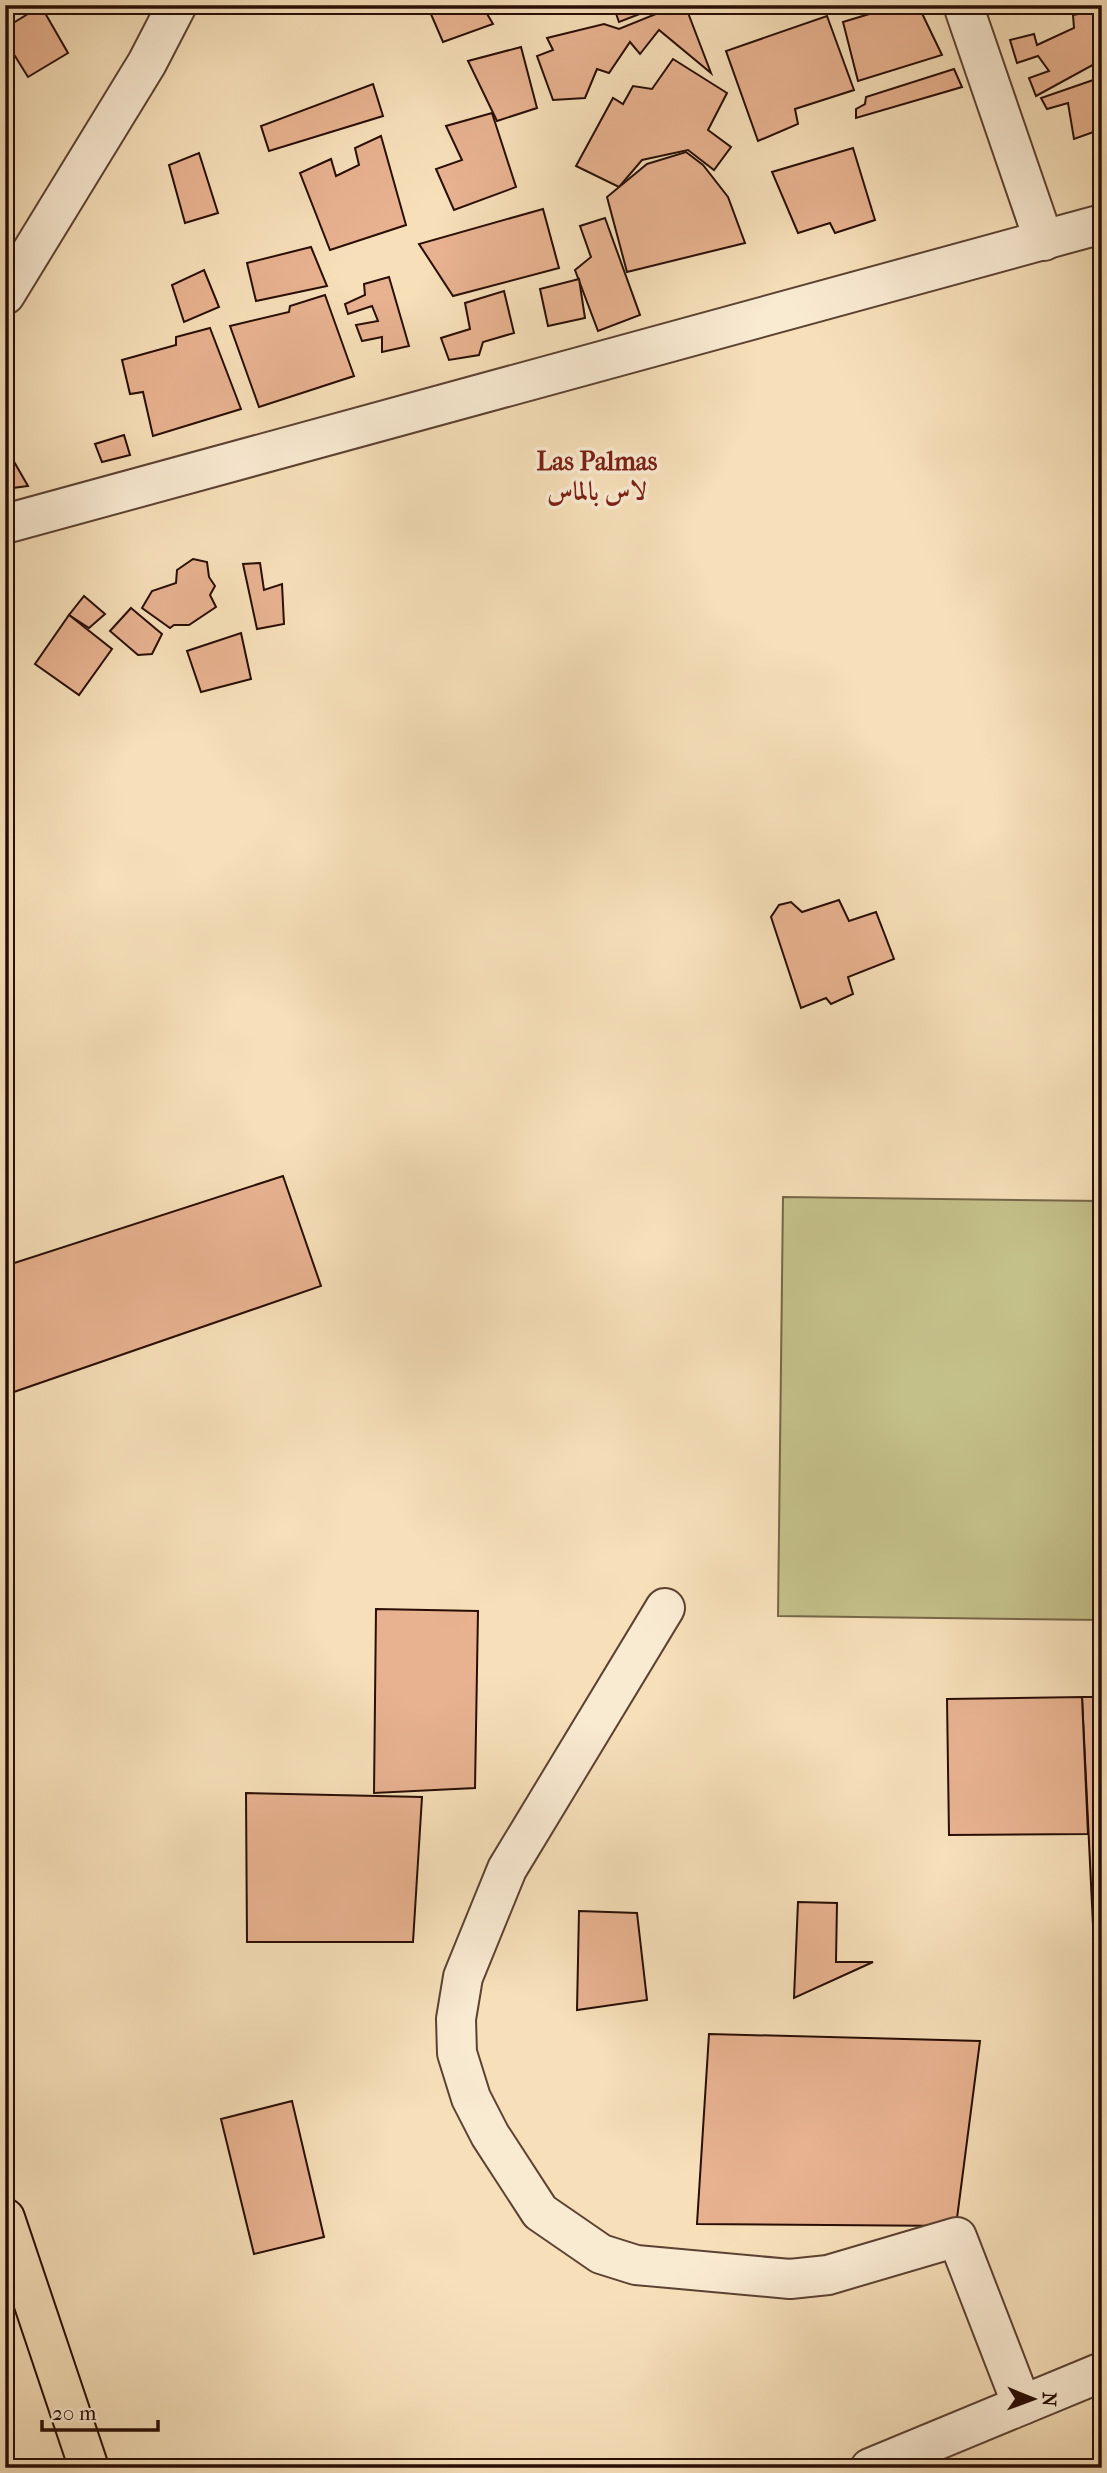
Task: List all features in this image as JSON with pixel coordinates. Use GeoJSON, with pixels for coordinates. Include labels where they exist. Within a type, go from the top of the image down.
{"type":"FeatureCollection","features":[{"type":"Feature","properties":{"kind":"main road"},"geometry":{"type":"LineString","coordinates":[[5,2218],[89,2468]]}},
{"type":"Feature","properties":{"kind":"street"},"geometry":{"type":"LineString","coordinates":[[5,295],[147,63],[177,5]]}},
{"type":"Feature","properties":{"kind":"street"},"geometry":{"type":"LineString","coordinates":[[963,5],[1044,241]]}},
{"type":"Feature","properties":{"kind":"street"},"geometry":{"type":"LineString","coordinates":[[5,524],[1102,224]]}},
{"type":"Feature","properties":{"kind":"street"},"geometry":{"type":"LineString","coordinates":[[665,1608],[520,1847],[463,1977],[456,2019],[457,2053],[471,2098],[490,2135],[540,2212],[601,2254],[636,2265],[790,2279],[828,2275],[957,2237],[1022,2405]]}},
{"type":"Feature","properties":{"kind":"street"},"geometry":{"type":"LineString","coordinates":[[870,2468],[1102,2372]]}},
{"type":"Feature","properties":{"kind":"shaded area"},"geometry":{"type":"Polygon","coordinates":[[[783,1197],[1102,1201],[1102,1620],[778,1616],[783,1197]]]}},
{"type":"Feature","properties":{"kind":"building"},"geometry":{"type":"Polygon","coordinates":[[[427,5],[510,5],[486,12],[493,24],[443,42],[427,5]]]}},
{"type":"Feature","properties":{"kind":"building"},"geometry":{"type":"Polygon","coordinates":[[[613,5],[663,5],[619,22],[613,5]]]}},
{"type":"Feature","properties":{"kind":"building"},"geometry":{"type":"Polygon","coordinates":[[[678,5],[685,5],[711,73],[659,30],[640,54],[630,42],[609,73],[597,69],[585,98],[553,100],[537,56],[553,50],[547,38],[604,24],[619,29],[678,5]]]}},
{"type":"Feature","properties":{"kind":"building"},"geometry":{"type":"Polygon","coordinates":[[[888,5],[918,5],[942,55],[858,81],[843,22],[889,8],[888,5]]]}},
{"type":"Feature","properties":{"kind":"building"},"geometry":{"type":"Polygon","coordinates":[[[41,6],[68,53],[28,77],[5,40],[5,28],[41,6]]]}},
{"type":"Feature","properties":{"kind":"building"},"geometry":{"type":"Polygon","coordinates":[[[1099,10],[1102,60],[1036,96],[1029,78],[1049,71],[1038,56],[1017,63],[1010,40],[1034,34],[1037,45],[1074,28],[1073,15],[1099,10]]]}},
{"type":"Feature","properties":{"kind":"building"},"geometry":{"type":"Polygon","coordinates":[[[827,16],[854,90],[795,109],[798,124],[758,141],[726,51],[827,16]]]}},
{"type":"Feature","properties":{"kind":"building"},"geometry":{"type":"Polygon","coordinates":[[[521,47],[537,108],[497,121],[468,61],[521,47]]]}},
{"type":"Feature","properties":{"kind":"building"},"geometry":{"type":"Polygon","coordinates":[[[673,59],[727,93],[708,130],[731,147],[714,170],[688,150],[642,160],[619,187],[576,166],[613,98],[623,104],[633,86],[652,89],[673,59]]]}},
{"type":"Feature","properties":{"kind":"building"},"geometry":{"type":"Polygon","coordinates":[[[954,69],[962,87],[856,118],[856,109],[865,104],[866,97],[954,69]]]}},
{"type":"Feature","properties":{"kind":"building"},"geometry":{"type":"Polygon","coordinates":[[[1102,77],[1102,129],[1074,139],[1068,103],[1047,109],[1041,98],[1102,77]]]}},
{"type":"Feature","properties":{"kind":"building"},"geometry":{"type":"Polygon","coordinates":[[[373,84],[383,116],[269,151],[261,126],[373,84]]]}},
{"type":"Feature","properties":{"kind":"building"},"geometry":{"type":"Polygon","coordinates":[[[492,113],[516,187],[454,210],[436,169],[462,160],[446,126],[492,113]]]}},
{"type":"Feature","properties":{"kind":"building"},"geometry":{"type":"Polygon","coordinates":[[[381,136],[406,225],[330,250],[300,173],[331,159],[336,176],[359,165],[355,148],[381,136]]]}},
{"type":"Feature","properties":{"kind":"building"},"geometry":{"type":"Polygon","coordinates":[[[853,148],[875,220],[835,233],[830,223],[798,233],[772,172],[853,148]]]}},
{"type":"Feature","properties":{"kind":"building"},"geometry":{"type":"Polygon","coordinates":[[[686,152],[703,165],[728,197],[745,243],[627,272],[607,197],[647,164],[686,152]]]}},
{"type":"Feature","properties":{"kind":"building"},"geometry":{"type":"Polygon","coordinates":[[[199,153],[218,213],[185,223],[169,165],[199,153]]]}},
{"type":"Feature","properties":{"kind":"building"},"geometry":{"type":"Polygon","coordinates":[[[543,209],[559,268],[453,296],[419,244],[543,209]]]}},
{"type":"Feature","properties":{"kind":"building"},"geometry":{"type":"Polygon","coordinates":[[[605,218],[640,315],[598,331],[575,270],[591,257],[580,226],[605,218]]]}},
{"type":"Feature","properties":{"kind":"building"},"geometry":{"type":"Polygon","coordinates":[[[311,247],[327,286],[256,301],[247,263],[311,247]]]}},
{"type":"Feature","properties":{"kind":"building"},"geometry":{"type":"Polygon","coordinates":[[[204,270],[219,307],[184,322],[172,285],[204,270]]]}},
{"type":"Feature","properties":{"kind":"building"},"geometry":{"type":"Polygon","coordinates":[[[389,277],[409,346],[382,352],[382,337],[362,341],[356,325],[378,321],[372,306],[348,314],[345,304],[365,295],[364,284],[389,277]]]}},
{"type":"Feature","properties":{"kind":"building"},"geometry":{"type":"Polygon","coordinates":[[[579,279],[585,318],[548,326],[540,289],[579,279]]]}},
{"type":"Feature","properties":{"kind":"building"},"geometry":{"type":"Polygon","coordinates":[[[504,291],[514,333],[483,342],[479,355],[449,360],[441,338],[470,329],[465,303],[504,291]]]}},
{"type":"Feature","properties":{"kind":"building"},"geometry":{"type":"Polygon","coordinates":[[[325,295],[354,376],[259,407],[230,326],[289,312],[290,306],[325,295]]]}},
{"type":"Feature","properties":{"kind":"building"},"geometry":{"type":"Polygon","coordinates":[[[210,328],[241,409],[153,436],[143,392],[130,394],[122,360],[176,345],[176,337],[210,328]]]}},
{"type":"Feature","properties":{"kind":"building"},"geometry":{"type":"Polygon","coordinates":[[[124,435],[130,455],[102,462],[95,444],[124,435]]]}},
{"type":"Feature","properties":{"kind":"building"},"geometry":{"type":"Polygon","coordinates":[[[5,446],[28,486],[5,489],[5,446]]]}},
{"type":"Feature","properties":{"kind":"building"},"geometry":{"type":"Polygon","coordinates":[[[193,559],[207,562],[209,577],[215,586],[210,595],[216,607],[189,625],[174,625],[170,628],[142,608],[152,591],[176,583],[177,570],[193,559]]]}},
{"type":"Feature","properties":{"kind":"building"},"geometry":{"type":"Polygon","coordinates":[[[260,563],[264,590],[282,584],[284,624],[257,629],[243,564],[260,563]]]}},
{"type":"Feature","properties":{"kind":"building"},"geometry":{"type":"Polygon","coordinates":[[[84,596],[105,614],[89,628],[69,615],[84,596]]]}},
{"type":"Feature","properties":{"kind":"building"},"geometry":{"type":"Polygon","coordinates":[[[131,608],[162,634],[152,654],[138,655],[110,631],[131,608]]]}},
{"type":"Feature","properties":{"kind":"building"},"geometry":{"type":"Polygon","coordinates":[[[69,615],[112,649],[79,695],[35,664],[69,615]]]}},
{"type":"Feature","properties":{"kind":"building"},"geometry":{"type":"Polygon","coordinates":[[[241,633],[251,679],[201,692],[187,651],[241,633]]]}},
{"type":"Feature","properties":{"kind":"building"},"geometry":{"type":"Polygon","coordinates":[[[839,900],[849,921],[876,912],[894,959],[848,977],[853,994],[831,1004],[826,998],[801,1008],[771,917],[779,905],[791,902],[802,912],[839,900]]]}},
{"type":"Feature","properties":{"kind":"building"},"geometry":{"type":"Polygon","coordinates":[[[283,1176],[321,1286],[5,1395],[5,1266],[283,1176]]]}},
{"type":"Feature","properties":{"kind":"building"},"geometry":{"type":"Polygon","coordinates":[[[376,1609],[478,1611],[475,1788],[374,1793],[376,1609]]]}},
{"type":"Feature","properties":{"kind":"building"},"geometry":{"type":"Polygon","coordinates":[[[1082,1697],[1102,1697],[1102,1923],[1093,1925],[1082,1697]]]}},
{"type":"Feature","properties":{"kind":"building"},"geometry":{"type":"Polygon","coordinates":[[[1082,1697],[1088,1834],[949,1835],[947,1699],[1082,1697]]]}},
{"type":"Feature","properties":{"kind":"building"},"geometry":{"type":"Polygon","coordinates":[[[246,1793],[422,1797],[413,1942],[247,1942],[246,1793]]]}},
{"type":"Feature","properties":{"kind":"building"},"geometry":{"type":"Polygon","coordinates":[[[798,1902],[837,1903],[836,1962],[873,1962],[794,1998],[798,1902]]]}},
{"type":"Feature","properties":{"kind":"building"},"geometry":{"type":"Polygon","coordinates":[[[579,1911],[637,1913],[647,2000],[577,2010],[579,1911]]]}},
{"type":"Feature","properties":{"kind":"building"},"geometry":{"type":"Polygon","coordinates":[[[709,2034],[980,2041],[956,2226],[697,2224],[709,2034]]]}},
{"type":"Feature","properties":{"kind":"building"},"geometry":{"type":"Polygon","coordinates":[[[292,2101],[324,2237],[254,2254],[221,2119],[292,2101]]]}},
{"type":"Feature","properties":{"kind":"district","name":"Las Palmas لاس بالماس"},"geometry":{"type":"Point","coordinates":[597,476]}}]}
